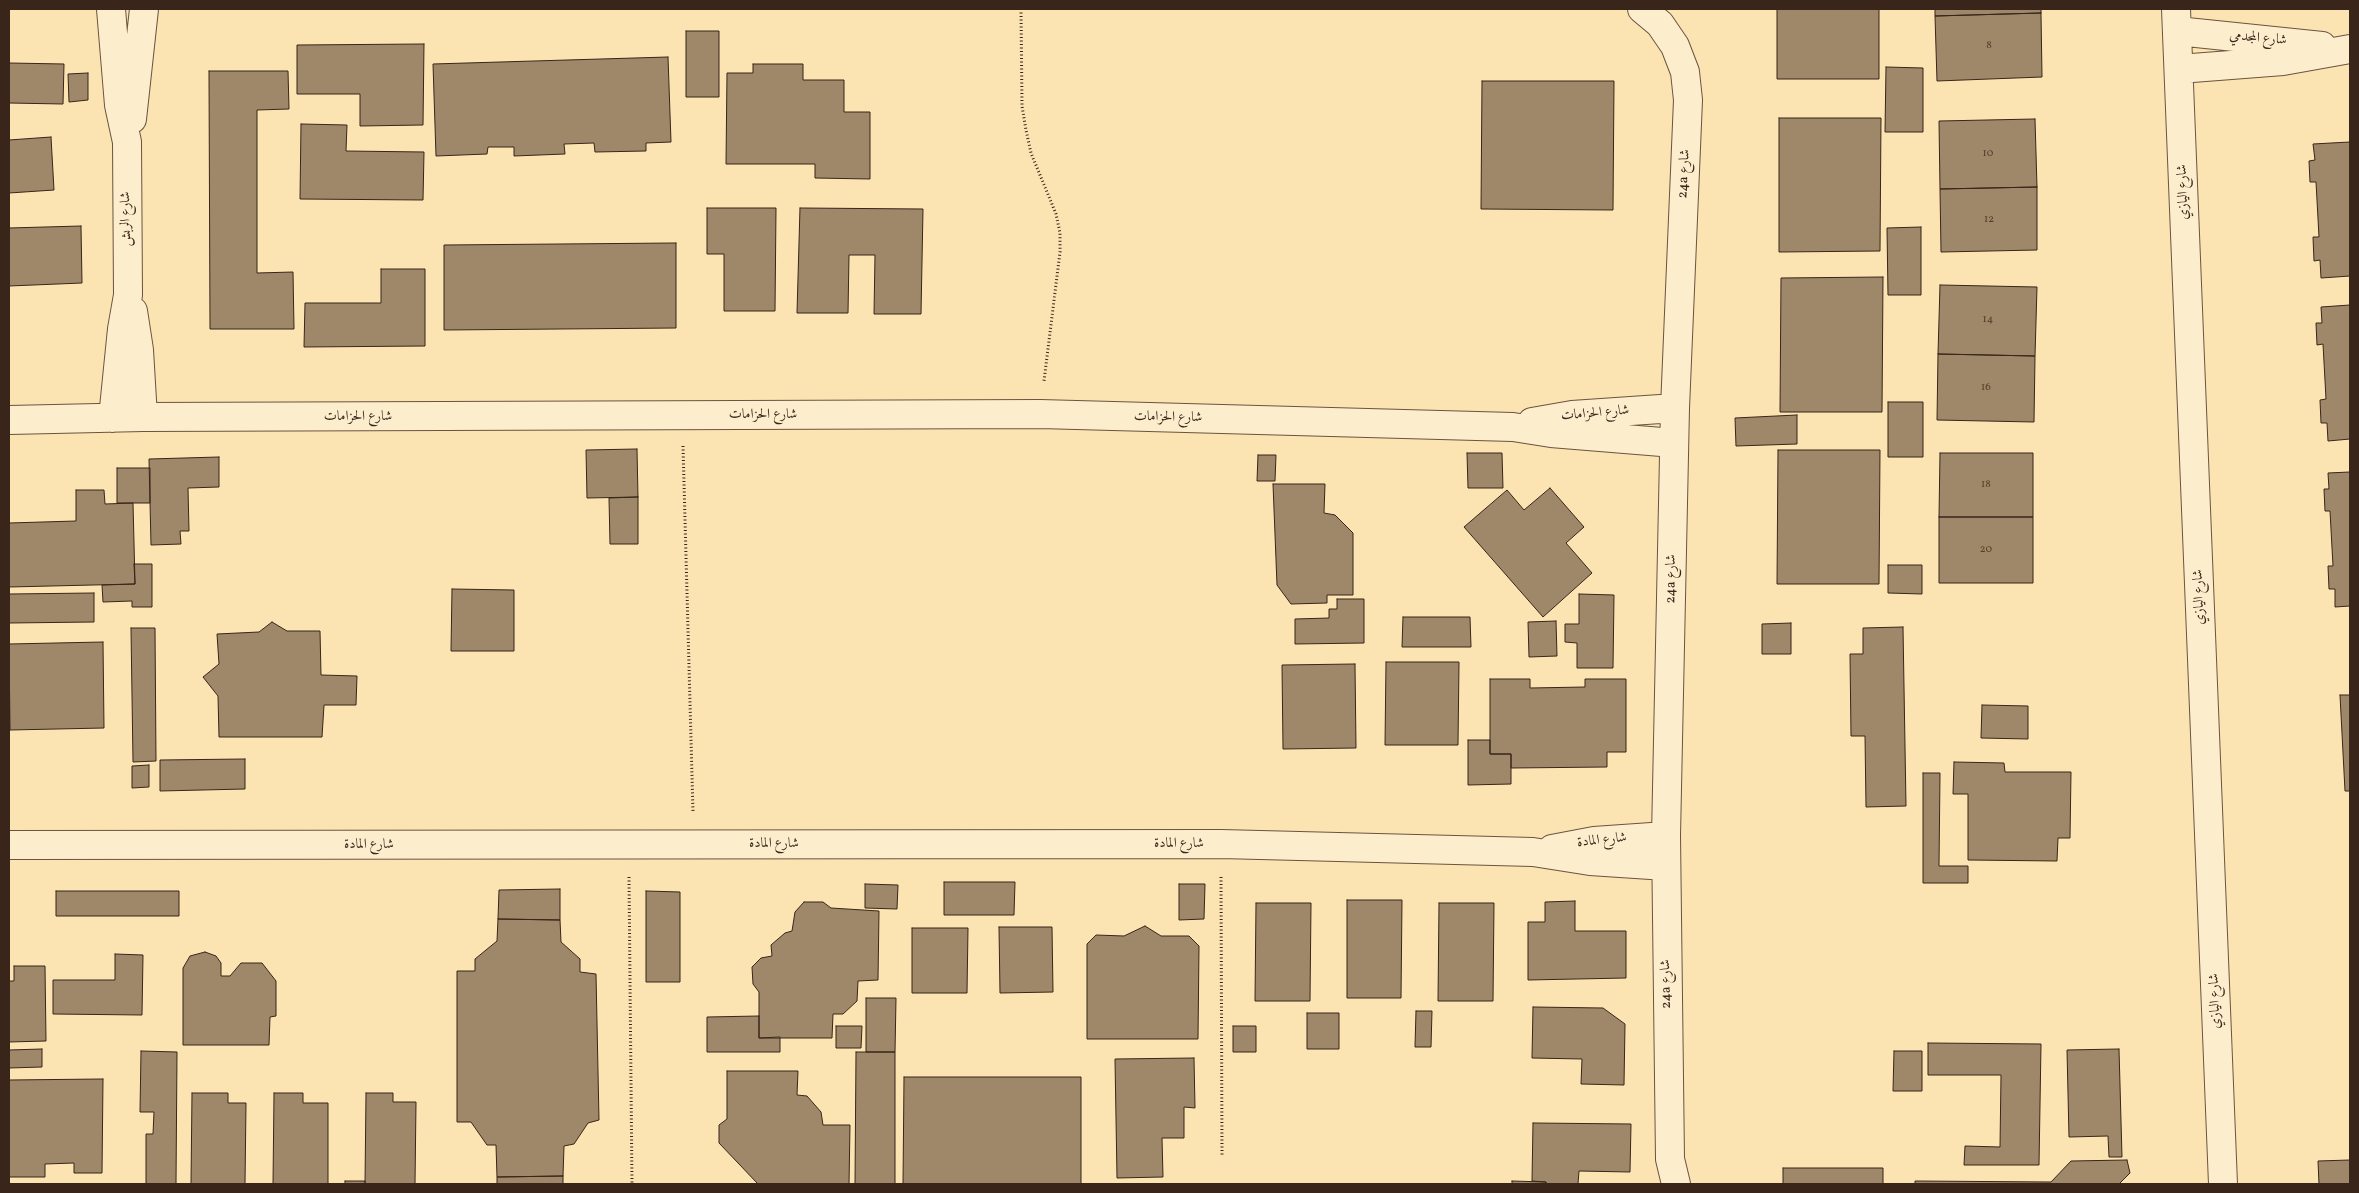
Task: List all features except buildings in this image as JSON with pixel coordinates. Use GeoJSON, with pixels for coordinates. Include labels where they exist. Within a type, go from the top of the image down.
{"type":"FeatureCollection","features":[{"type":"Feature","properties":{"kind":"street","name":"شارع الربش"},"geometry":{"type":"LineString","coordinates":[[112,9],[119,105],[126,142],[128,295],[122,329],[113,418]]}},
{"type":"Feature","properties":{"kind":"street","name":"شارع الربش"},"geometry":{"type":"LineString","coordinates":[[126,142],[134,108],[144,9]]}},
{"type":"Feature","properties":{"kind":"street","name":"24a شارع"},"geometry":{"type":"LineString","coordinates":[[1642,9],[1660,24],[1675,46],[1685,72],[1688,100],[1675,408],[1666,836],[1670,1177]]}},
{"type":"Feature","properties":{"kind":"street","name":"شارع المجدمي"},"geometry":{"type":"LineString","coordinates":[[2177,20],[2344,49]]}},
{"type":"Feature","properties":{"kind":"street","name":"شارع اليازي"},"geometry":{"type":"LineString","coordinates":[[2177,20],[2223,1184]]}},
{"type":"Feature","properties":{"kind":"street","name":"شارع المجدمي"},"geometry":{"type":"LineString","coordinates":[[2179,69],[2283,61],[2344,49]]}},
{"type":"Feature","properties":{"kind":"street","name":"شارع الربش"},"geometry":{"type":"LineString","coordinates":[[128,295],[140,350],[143,418]]}},
{"type":"Feature","properties":{"kind":"street","name":"شارع الحزامات"},"geometry":{"type":"LineString","coordinates":[[1517,427],[1535,421],[1572,415],[1675,408]]}},
{"type":"Feature","properties":{"kind":"street","name":"شارع الحزامات"},"geometry":{"type":"LineString","coordinates":[[9,420],[1040,414],[1517,427],[1568,435],[1674,443]]}},
{"type":"Feature","properties":{"kind":"street","name":"شارع المادة"},"geometry":{"type":"LineString","coordinates":[[1539,853],[1594,841],[1666,836]]}},
{"type":"Feature","properties":{"kind":"street","name":"شارع المادة"},"geometry":{"type":"LineString","coordinates":[[9,845],[1221,844],[1539,853],[1590,861],[1666,866]]}},
{"type":"Feature","properties":{"kind":"path"},"geometry":{"type":"LineString","coordinates":[[1021,9],[1022,106],[1026,130],[1031,152],[1056,214],[1060,233],[1060,252],[1040,414]]}},
{"type":"Feature","properties":{"kind":"path"},"geometry":{"type":"LineString","coordinates":[[682,416],[694,845]]}},
{"type":"Feature","properties":{"kind":"path"},"geometry":{"type":"LineString","coordinates":[[628,844],[632,1184]]}},
{"type":"Feature","properties":{"kind":"path"},"geometry":{"type":"LineString","coordinates":[[1221,844],[1222,1155]]}}]}
